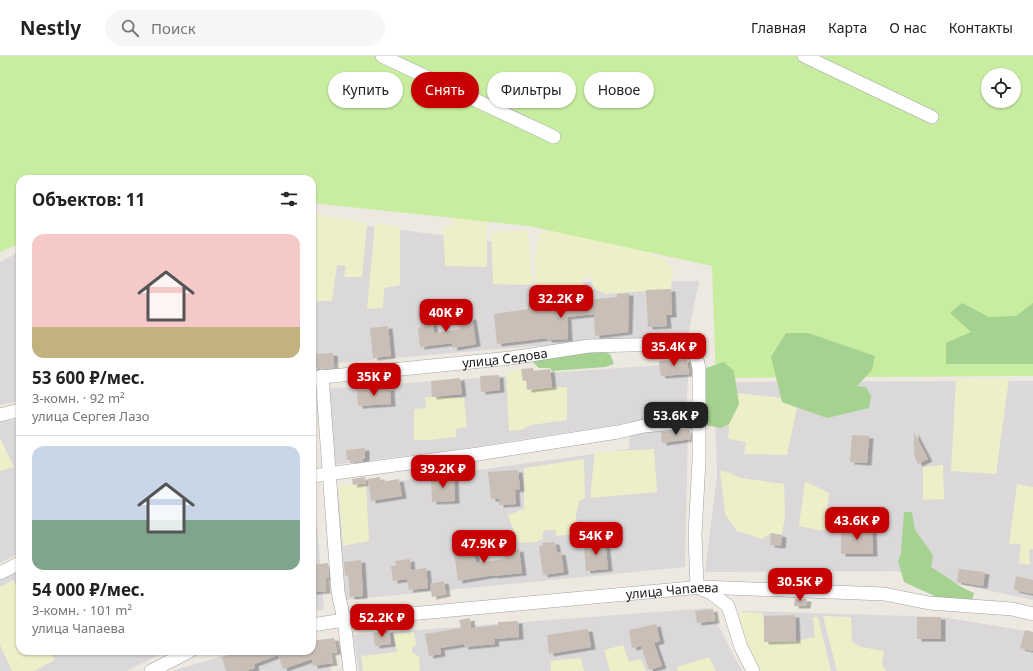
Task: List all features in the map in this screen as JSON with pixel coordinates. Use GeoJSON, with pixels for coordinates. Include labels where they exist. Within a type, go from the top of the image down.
{"type":"FeatureCollection","features":[{"type":"Feature","properties":{"kind":"street"},"geometry":{"type":"LineString","coordinates":[[382,56],[554,137]]}},
{"type":"Feature","properties":{"kind":"street"},"geometry":{"type":"LineString","coordinates":[[804,56],[932,117]]}},
{"type":"Feature","properties":{"kind":"street","name":"улица Седова"},"geometry":{"type":"LineString","coordinates":[[317,377],[511,358],[588,346],[667,344],[688,350],[696,356],[699,368],[698,422]]}},
{"type":"Feature","properties":{"kind":"street"},"geometry":{"type":"LineString","coordinates":[[317,377],[329,473],[338,592],[344,620],[350,671]]}},
{"type":"Feature","properties":{"kind":"street"},"geometry":{"type":"LineString","coordinates":[[0,415],[16,411]]}},
{"type":"Feature","properties":{"kind":"street"},"geometry":{"type":"LineString","coordinates":[[316,475],[478,454],[618,432],[644,426],[698,422],[699,461],[695,534],[697,587],[711,593],[728,606],[741,647],[753,671]]}},
{"type":"Feature","properties":{"kind":"street"},"geometry":{"type":"LineString","coordinates":[[0,574],[16,565]]}},
{"type":"Feature","properties":{"kind":"street","name":"улица Чапаева"},"geometry":{"type":"LineString","coordinates":[[316,624],[344,620],[697,587],[884,594],[929,603],[1012,609],[1033,614]]}},
{"type":"Feature","properties":{"kind":"street"},"geometry":{"type":"LineString","coordinates":[[150,671],[182,655]]}},
{"type":"Feature","properties":{"kind":"shaded area"},"geometry":{"type":"Polygon","coordinates":[[[316,219],[523,245],[534,290],[577,282],[699,281],[687,340],[534,346],[316,365],[316,219]]]}},
{"type":"Feature","properties":{"kind":"shaded area"},"geometry":{"type":"Polygon","coordinates":[[[16,253],[16,402],[0,405],[0,262],[16,253]]]}},
{"type":"Feature","properties":{"kind":"shaded area"},"geometry":{"type":"Polygon","coordinates":[[[689,363],[686,414],[454,450],[330,465],[325,389],[689,363]]]}},
{"type":"Feature","properties":{"kind":"shaded area"},"geometry":{"type":"Polygon","coordinates":[[[1033,381],[1033,600],[896,571],[705,572],[717,475],[714,382],[1033,381]]]}},
{"type":"Feature","properties":{"kind":"shaded area"},"geometry":{"type":"Polygon","coordinates":[[[16,420],[16,555],[0,563],[0,422],[16,420]]]}},
{"type":"Feature","properties":{"kind":"shaded area"},"geometry":{"type":"Polygon","coordinates":[[[688,428],[685,567],[345,600],[334,490],[629,449],[630,432],[688,428]]]}},
{"type":"Feature","properties":{"kind":"shaded area"},"geometry":{"type":"Polygon","coordinates":[[[316,513],[324,610],[316,611],[316,513]]]}},
{"type":"Feature","properties":{"kind":"shaded area"},"geometry":{"type":"Polygon","coordinates":[[[16,568],[16,655],[159,655],[127,671],[0,671],[0,578],[16,568]]]}},
{"type":"Feature","properties":{"kind":"shaded area"},"geometry":{"type":"Polygon","coordinates":[[[709,608],[742,671],[359,671],[353,635],[709,608]]]}},
{"type":"Feature","properties":{"kind":"shaded area"},"geometry":{"type":"Polygon","coordinates":[[[743,611],[942,617],[1033,632],[1033,671],[755,671],[742,646],[743,611]]]}},
{"type":"Feature","properties":{"kind":"shaded area"},"geometry":{"type":"Polygon","coordinates":[[[327,639],[331,671],[172,671],[226,655],[316,655],[316,640],[327,639]]]}},
{"type":"Feature","properties":{"kind":"green space"},"geometry":{"type":"Polygon","coordinates":[[[0,56],[1033,56],[1033,376],[716,378],[712,266],[529,226],[316,203],[316,175],[16,175],[16,245],[0,252],[0,56]]]}},
{"type":"Feature","properties":{"kind":"green space"},"geometry":{"type":"Polygon","coordinates":[[[449,204],[487,210],[487,267],[445,266],[443,227],[454,224],[449,204]]]}},
{"type":"Feature","properties":{"kind":"green space"},"geometry":{"type":"Polygon","coordinates":[[[316,215],[367,223],[362,277],[344,277],[346,266],[337,265],[332,301],[316,301],[316,215]]]}},
{"type":"Feature","properties":{"kind":"green space"},"geometry":{"type":"Polygon","coordinates":[[[375,223],[400,227],[400,285],[384,288],[383,308],[367,309],[375,223]]]}},
{"type":"Feature","properties":{"kind":"green space"},"geometry":{"type":"Polygon","coordinates":[[[567,229],[652,249],[652,256],[665,258],[673,271],[671,289],[606,294],[593,288],[591,276],[582,278],[585,290],[536,297],[535,258],[541,232],[567,229]]]}},
{"type":"Feature","properties":{"kind":"green space"},"geometry":{"type":"Polygon","coordinates":[[[528,230],[532,285],[493,284],[491,232],[528,230]]]}},
{"type":"Feature","properties":{"kind":"green space"},"geometry":{"type":"Polygon","coordinates":[[[962,303],[989,317],[1016,316],[1033,303],[1033,364],[946,364],[946,343],[971,332],[950,313],[962,303]]]}},
{"type":"Feature","properties":{"kind":"green space"},"geometry":{"type":"Polygon","coordinates":[[[786,333],[808,333],[875,356],[872,370],[857,386],[866,387],[871,396],[869,408],[827,418],[782,402],[771,357],[786,333]]]}},
{"type":"Feature","properties":{"kind":"green space"},"geometry":{"type":"Polygon","coordinates":[[[591,348],[610,354],[614,364],[605,367],[552,371],[550,368],[539,368],[532,361],[591,348]]]}},
{"type":"Feature","properties":{"kind":"green space"},"geometry":{"type":"Polygon","coordinates":[[[724,362],[734,371],[739,404],[729,424],[721,428],[705,425],[706,368],[724,362]]]}},
{"type":"Feature","properties":{"kind":"green space"},"geometry":{"type":"Polygon","coordinates":[[[521,369],[523,380],[552,387],[567,387],[567,420],[531,425],[521,430],[509,431],[506,373],[521,369]]]}},
{"type":"Feature","properties":{"kind":"green space"},"geometry":{"type":"Polygon","coordinates":[[[956,379],[1009,379],[996,474],[951,471],[956,379]]]}},
{"type":"Feature","properties":{"kind":"green space"},"geometry":{"type":"Polygon","coordinates":[[[737,393],[781,398],[782,402],[797,408],[787,455],[744,454],[746,442],[728,439],[729,424],[739,404],[737,393]]]}},
{"type":"Feature","properties":{"kind":"green space"},"geometry":{"type":"Polygon","coordinates":[[[425,397],[464,398],[467,427],[456,429],[456,437],[414,440],[414,409],[426,408],[425,397]]]}},
{"type":"Feature","properties":{"kind":"green space"},"geometry":{"type":"Polygon","coordinates":[[[0,438],[14,467],[0,471],[0,438]]]}},
{"type":"Feature","properties":{"kind":"green space"},"geometry":{"type":"Polygon","coordinates":[[[654,449],[657,492],[590,498],[595,452],[654,449]]]}},
{"type":"Feature","properties":{"kind":"green space"},"geometry":{"type":"Polygon","coordinates":[[[584,459],[585,498],[579,501],[576,515],[577,534],[557,536],[555,530],[544,530],[542,539],[536,542],[518,543],[508,515],[524,509],[524,468],[584,459]]]}},
{"type":"Feature","properties":{"kind":"green space"},"geometry":{"type":"Polygon","coordinates":[[[943,465],[944,499],[923,500],[923,467],[943,465]]]}},
{"type":"Feature","properties":{"kind":"green space"},"geometry":{"type":"Polygon","coordinates":[[[720,471],[728,472],[741,478],[784,484],[785,515],[782,535],[771,533],[762,539],[737,531],[725,514],[720,471]]]}},
{"type":"Feature","properties":{"kind":"green space"},"geometry":{"type":"Polygon","coordinates":[[[805,481],[829,493],[825,531],[799,526],[805,481]]]}},
{"type":"Feature","properties":{"kind":"green space"},"geometry":{"type":"Polygon","coordinates":[[[366,483],[369,541],[343,546],[338,486],[366,483]]]}},
{"type":"Feature","properties":{"kind":"green space"},"geometry":{"type":"Polygon","coordinates":[[[1017,484],[1033,487],[1033,549],[1029,550],[1030,565],[1019,563],[1021,544],[1009,544],[1017,484]]]}},
{"type":"Feature","properties":{"kind":"green space"},"geometry":{"type":"Polygon","coordinates":[[[904,512],[912,512],[915,530],[933,555],[931,567],[963,588],[974,593],[972,601],[939,598],[904,582],[898,561],[901,554],[904,512]]]}},
{"type":"Feature","properties":{"kind":"green space"},"geometry":{"type":"Polygon","coordinates":[[[13,580],[16,586],[16,655],[52,655],[55,660],[34,671],[12,671],[0,645],[0,587],[13,580]]]}},
{"type":"Feature","properties":{"kind":"green space"},"geometry":{"type":"Polygon","coordinates":[[[740,612],[763,613],[765,642],[796,641],[815,637],[813,617],[818,617],[831,671],[760,671],[740,628],[740,612]]]}},
{"type":"Feature","properties":{"kind":"green space"},"geometry":{"type":"Polygon","coordinates":[[[823,616],[851,617],[852,642],[861,647],[884,651],[882,664],[886,671],[837,671],[823,616]]]}},
{"type":"Feature","properties":{"kind":"green space"},"geometry":{"type":"Polygon","coordinates":[[[414,632],[416,645],[412,647],[412,652],[419,657],[420,671],[363,671],[361,656],[397,652],[393,634],[414,632]]]}},
{"type":"Feature","properties":{"kind":"green space"},"geometry":{"type":"Polygon","coordinates":[[[623,645],[629,662],[641,659],[646,671],[610,671],[604,650],[623,645]]]}},
{"type":"Feature","properties":{"kind":"green space"},"geometry":{"type":"Polygon","coordinates":[[[709,657],[716,671],[678,671],[677,667],[709,657]]]}},
{"type":"Feature","properties":{"kind":"green space"},"geometry":{"type":"Polygon","coordinates":[[[581,658],[584,671],[551,671],[550,661],[581,658]]]}},
{"type":"Feature","properties":{"kind":"building"},"geometry":{"type":"Polygon","coordinates":[[[671,289],[672,315],[666,315],[667,326],[648,327],[646,290],[671,289]]]}},
{"type":"Feature","properties":{"kind":"building"},"geometry":{"type":"Polygon","coordinates":[[[558,293],[560,307],[587,305],[586,300],[617,297],[617,294],[629,293],[628,332],[595,336],[594,314],[567,317],[568,339],[547,340],[547,338],[497,344],[494,314],[528,309],[528,302],[542,303],[540,296],[558,293]]]}},
{"type":"Feature","properties":{"kind":"building"},"geometry":{"type":"Polygon","coordinates":[[[431,310],[434,333],[460,329],[458,319],[472,317],[476,344],[453,348],[452,343],[420,347],[418,328],[421,327],[420,312],[431,310]]]}},
{"type":"Feature","properties":{"kind":"building"},"geometry":{"type":"Polygon","coordinates":[[[388,326],[391,356],[373,358],[370,328],[388,326]]]}},
{"type":"Feature","properties":{"kind":"building"},"geometry":{"type":"Polygon","coordinates":[[[333,353],[334,368],[316,369],[316,354],[333,353]]]}},
{"type":"Feature","properties":{"kind":"building"},"geometry":{"type":"Polygon","coordinates":[[[686,359],[689,374],[661,376],[659,361],[686,359]]]}},
{"type":"Feature","properties":{"kind":"building"},"geometry":{"type":"Polygon","coordinates":[[[533,368],[533,371],[550,369],[552,387],[527,390],[526,380],[523,381],[521,369],[533,368]]]}},
{"type":"Feature","properties":{"kind":"building"},"geometry":{"type":"Polygon","coordinates":[[[499,375],[500,390],[481,392],[480,376],[499,375]]]}},
{"type":"Feature","properties":{"kind":"building"},"geometry":{"type":"Polygon","coordinates":[[[460,378],[462,394],[432,397],[431,381],[460,378]]]}},
{"type":"Feature","properties":{"kind":"building"},"geometry":{"type":"Polygon","coordinates":[[[390,388],[391,404],[358,406],[357,390],[390,388]]]}},
{"type":"Feature","properties":{"kind":"building"},"geometry":{"type":"Polygon","coordinates":[[[690,430],[691,439],[662,443],[661,432],[690,430]]]}},
{"type":"Feature","properties":{"kind":"building"},"geometry":{"type":"Polygon","coordinates":[[[914,432],[928,459],[918,464],[914,455],[914,432]]]}},
{"type":"Feature","properties":{"kind":"building"},"geometry":{"type":"Polygon","coordinates":[[[852,435],[869,436],[867,463],[850,462],[852,435]]]}},
{"type":"Feature","properties":{"kind":"building"},"geometry":{"type":"Polygon","coordinates":[[[365,448],[365,459],[363,459],[363,461],[350,463],[350,460],[347,460],[346,450],[365,448]]]}},
{"type":"Feature","properties":{"kind":"building"},"geometry":{"type":"Polygon","coordinates":[[[518,470],[520,489],[515,490],[516,504],[499,505],[499,499],[491,499],[488,472],[518,470]]]}},
{"type":"Feature","properties":{"kind":"building"},"geometry":{"type":"Polygon","coordinates":[[[454,476],[455,501],[432,502],[431,477],[454,476]]]}},
{"type":"Feature","properties":{"kind":"building"},"geometry":{"type":"Polygon","coordinates":[[[365,477],[366,483],[353,485],[352,479],[365,477]]]}},
{"type":"Feature","properties":{"kind":"building"},"geometry":{"type":"Polygon","coordinates":[[[380,477],[381,482],[399,479],[402,496],[371,501],[368,479],[380,477]]]}},
{"type":"Feature","properties":{"kind":"building"},"geometry":{"type":"Polygon","coordinates":[[[872,527],[873,554],[841,554],[841,528],[872,527]]]}},
{"type":"Feature","properties":{"kind":"building"},"geometry":{"type":"Polygon","coordinates":[[[771,533],[782,535],[781,546],[770,545],[771,533]]]}},
{"type":"Feature","properties":{"kind":"building"},"geometry":{"type":"Polygon","coordinates":[[[605,540],[608,569],[586,571],[584,547],[591,546],[590,541],[605,540]]]}},
{"type":"Feature","properties":{"kind":"building"},"geometry":{"type":"Polygon","coordinates":[[[472,542],[476,563],[505,559],[504,552],[519,549],[522,573],[493,575],[458,581],[453,546],[472,542]]]}},
{"type":"Feature","properties":{"kind":"building"},"geometry":{"type":"Polygon","coordinates":[[[555,542],[557,553],[561,552],[564,572],[543,575],[539,546],[543,546],[542,543],[555,542]]]}},
{"type":"Feature","properties":{"kind":"building"},"geometry":{"type":"Polygon","coordinates":[[[410,559],[411,570],[426,568],[428,588],[409,590],[407,579],[393,581],[391,566],[396,566],[395,561],[410,559]]]}},
{"type":"Feature","properties":{"kind":"building"},"geometry":{"type":"Polygon","coordinates":[[[361,560],[363,596],[350,597],[348,575],[345,576],[344,562],[361,560]]]}},
{"type":"Feature","properties":{"kind":"building"},"geometry":{"type":"Polygon","coordinates":[[[328,563],[329,577],[325,578],[326,591],[316,592],[316,564],[328,563]]]}},
{"type":"Feature","properties":{"kind":"building"},"geometry":{"type":"Polygon","coordinates":[[[959,569],[985,572],[983,586],[957,582],[959,569]]]}},
{"type":"Feature","properties":{"kind":"building"},"geometry":{"type":"Polygon","coordinates":[[[1016,576],[1033,580],[1033,594],[1014,590],[1016,576]]]}},
{"type":"Feature","properties":{"kind":"building"},"geometry":{"type":"Polygon","coordinates":[[[444,581],[446,594],[432,597],[430,584],[444,581]]]}},
{"type":"Feature","properties":{"kind":"building"},"geometry":{"type":"Polygon","coordinates":[[[795,599],[807,599],[806,606],[794,606],[795,599]]]}},
{"type":"Feature","properties":{"kind":"building"},"geometry":{"type":"Polygon","coordinates":[[[713,609],[715,621],[697,623],[695,611],[713,609]]]}},
{"type":"Feature","properties":{"kind":"building"},"geometry":{"type":"Polygon","coordinates":[[[795,615],[796,641],[764,642],[764,616],[795,615]]]}},
{"type":"Feature","properties":{"kind":"building"},"geometry":{"type":"Polygon","coordinates":[[[917,617],[941,617],[941,639],[917,639],[917,617]]]}},
{"type":"Feature","properties":{"kind":"building"},"geometry":{"type":"Polygon","coordinates":[[[470,618],[471,628],[498,625],[498,622],[518,621],[519,637],[494,639],[495,644],[464,647],[464,644],[440,648],[441,654],[429,656],[425,634],[461,628],[459,620],[470,618]]]}},
{"type":"Feature","properties":{"kind":"building"},"geometry":{"type":"Polygon","coordinates":[[[656,624],[660,641],[654,643],[662,666],[649,670],[641,646],[632,648],[629,630],[656,624]]]}},
{"type":"Feature","properties":{"kind":"building"},"geometry":{"type":"Polygon","coordinates":[[[588,629],[591,647],[549,654],[547,635],[588,629]]]}},
{"type":"Feature","properties":{"kind":"building"},"geometry":{"type":"Polygon","coordinates":[[[389,630],[391,644],[375,646],[373,633],[389,630]]]}},
{"type":"Feature","properties":{"kind":"building"},"geometry":{"type":"Polygon","coordinates":[[[1025,630],[1033,632],[1033,651],[1020,648],[1025,630]]]}},
{"type":"Feature","properties":{"kind":"building"},"geometry":{"type":"Polygon","coordinates":[[[334,638],[337,652],[331,653],[333,663],[313,666],[312,659],[283,669],[278,655],[316,655],[316,640],[334,638]]]}},
{"type":"Feature","properties":{"kind":"building"},"geometry":{"type":"Polygon","coordinates":[[[230,655],[278,655],[254,664],[255,668],[246,671],[226,671],[222,657],[230,655]]]}}]}
